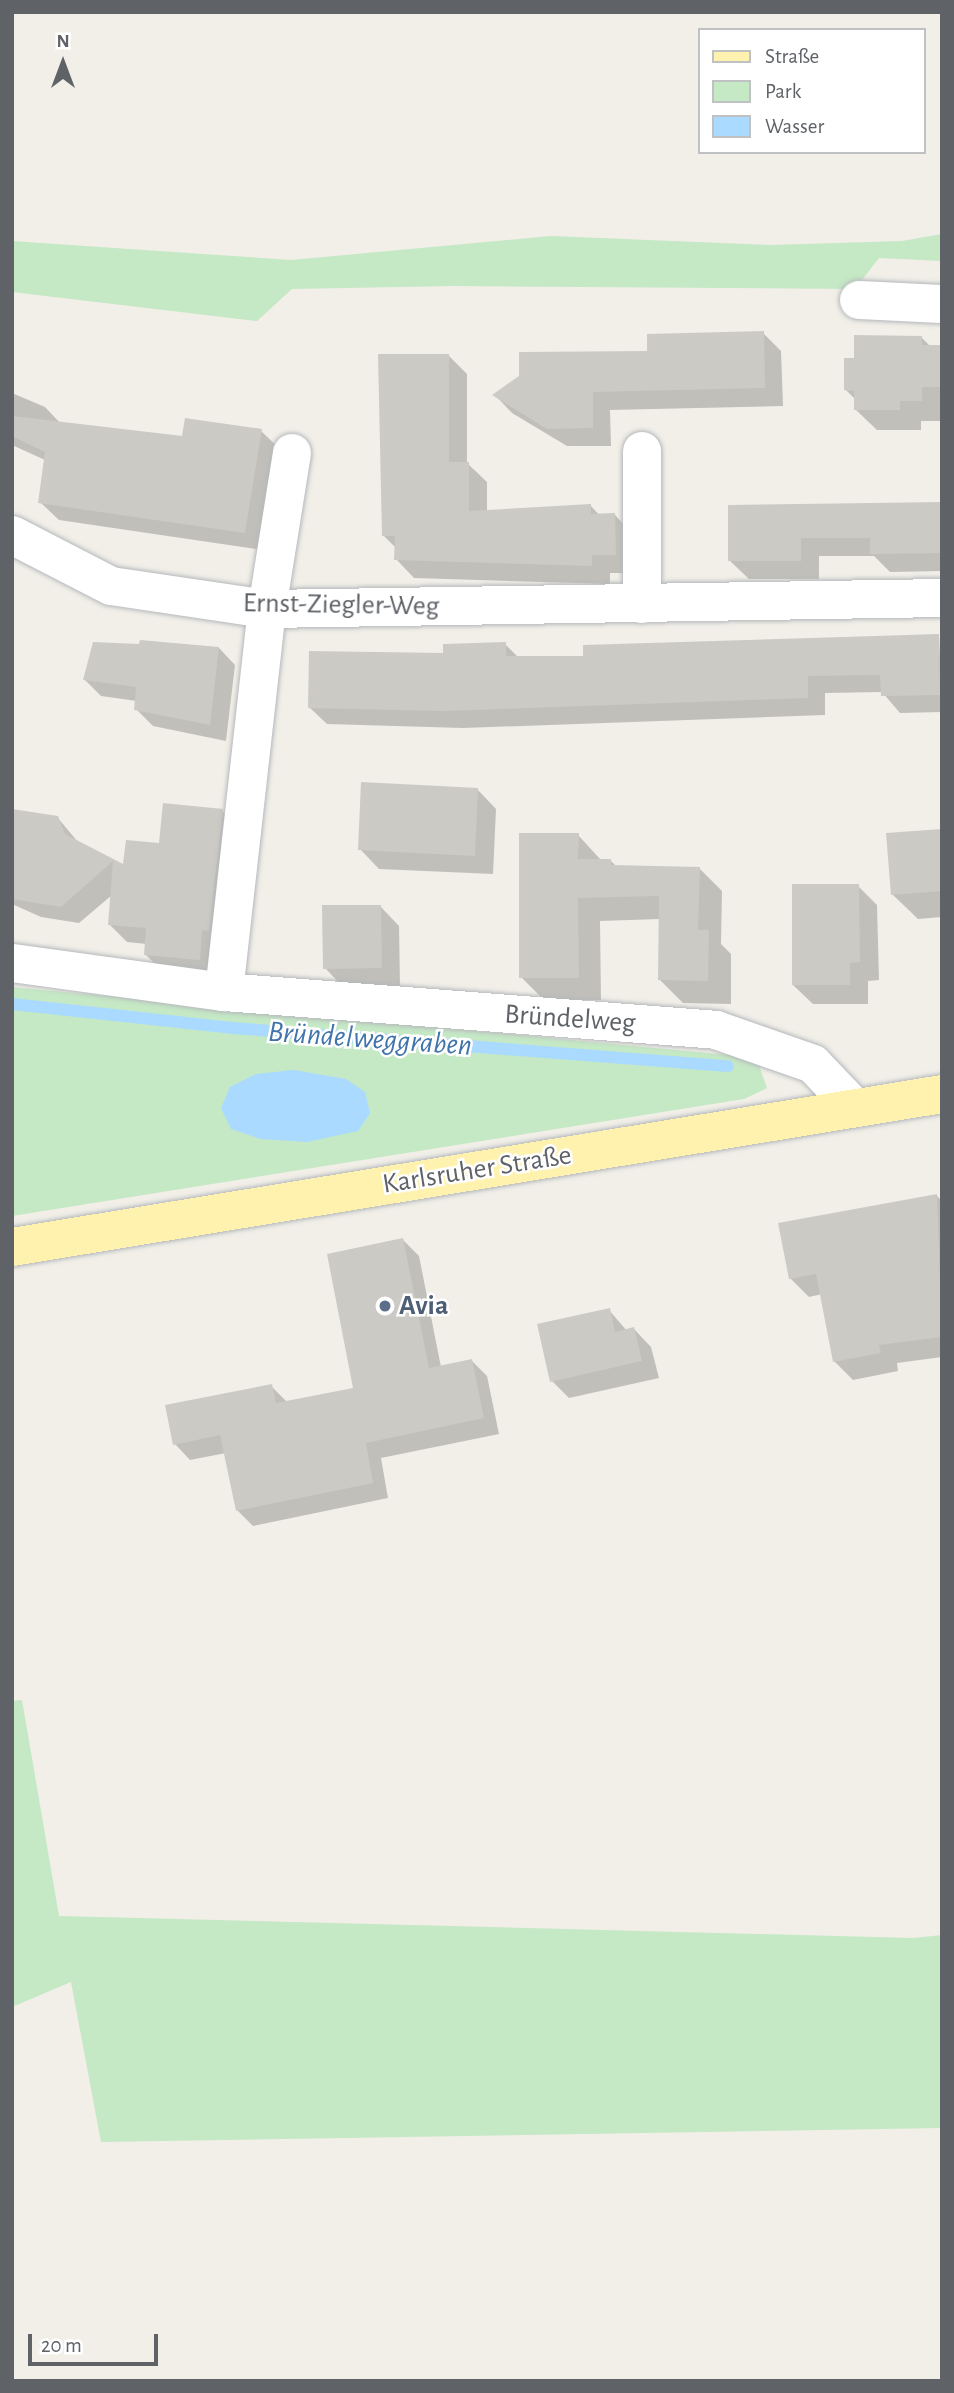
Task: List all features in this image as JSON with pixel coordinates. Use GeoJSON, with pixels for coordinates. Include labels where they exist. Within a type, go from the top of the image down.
{"type":"FeatureCollection","features":[{"type":"Feature","properties":{"kind":"main road","name":"Karlsruher Straße"},"geometry":{"type":"LineString","coordinates":[[12,1247],[942,1094]]}},
{"type":"Feature","properties":{"kind":"street"},"geometry":{"type":"LineString","coordinates":[[859,300],[942,304]]}},
{"type":"Feature","properties":{"kind":"street"},"geometry":{"type":"LineString","coordinates":[[642,451],[642,604]]}},
{"type":"Feature","properties":{"kind":"street"},"geometry":{"type":"LineString","coordinates":[[224,992],[267,609],[292,453]]}},
{"type":"Feature","properties":{"kind":"street","name":"Ernst-Ziegler-Weg"},"geometry":{"type":"LineString","coordinates":[[12,535],[111,586],[267,609],[942,598]]}},
{"type":"Feature","properties":{"kind":"street","name":"Bründelweg"},"geometry":{"type":"LineString","coordinates":[[12,962],[224,992],[716,1030],[813,1064],[853,1107]]}},
{"type":"Feature","properties":{"kind":"green space"},"geometry":{"type":"Polygon","coordinates":[[[942,234],[942,261],[879,258],[855,289],[453,286],[292,289],[257,321],[12,292],[12,241],[291,260],[551,236],[771,245],[902,241],[942,234]]]}},
{"type":"Feature","properties":{"kind":"green space"},"geometry":{"type":"Polygon","coordinates":[[[12,987],[740,1056],[757,1060],[767,1088],[744,1099],[12,1216],[12,987]]]}},
{"type":"Feature","properties":{"kind":"green space"},"geometry":{"type":"Polygon","coordinates":[[[22,1700],[59,1916],[913,1938],[942,1935],[942,2128],[101,2142],[71,1982],[12,2007],[12,1701],[22,1700]]]}},
{"type":"Feature","properties":{"kind":"water"},"geometry":{"type":"Polygon","coordinates":[[[294,1070],[346,1079],[365,1092],[370,1113],[358,1131],[307,1142],[260,1139],[231,1129],[221,1108],[230,1087],[256,1074],[294,1070]]]}},
{"type":"Feature","properties":{"kind":"building"},"geometry":{"type":"Polygon","coordinates":[[[764,331],[765,388],[593,392],[593,428],[547,429],[492,395],[519,376],[519,352],[647,351],[647,334],[764,331]]]}},
{"type":"Feature","properties":{"kind":"building"},"geometry":{"type":"Polygon","coordinates":[[[854,335],[922,336],[922,345],[942,345],[942,387],[922,387],[922,401],[900,401],[900,410],[854,410],[854,391],[844,390],[844,358],[854,358],[854,335]]]}},
{"type":"Feature","properties":{"kind":"building"},"geometry":{"type":"Polygon","coordinates":[[[378,354],[449,354],[449,462],[469,462],[469,511],[591,504],[591,514],[615,513],[616,555],[592,555],[592,566],[394,560],[395,536],[382,536],[378,354]]]}},
{"type":"Feature","properties":{"kind":"building"},"geometry":{"type":"Polygon","coordinates":[[[12,416],[182,436],[185,418],[262,429],[245,533],[38,503],[45,452],[12,436],[12,416]]]}},
{"type":"Feature","properties":{"kind":"building"},"geometry":{"type":"Polygon","coordinates":[[[942,502],[942,553],[870,554],[870,538],[801,538],[801,561],[728,561],[728,505],[942,502]]]}},
{"type":"Feature","properties":{"kind":"building"},"geometry":{"type":"Polygon","coordinates":[[[939,634],[940,695],[881,696],[880,675],[808,676],[808,698],[444,711],[308,708],[309,651],[443,653],[443,644],[506,642],[506,656],[583,656],[583,645],[939,634]]]}},
{"type":"Feature","properties":{"kind":"building"},"geometry":{"type":"Polygon","coordinates":[[[140,640],[219,647],[210,725],[134,710],[136,687],[83,680],[93,642],[139,644],[140,640]]]}},
{"type":"Feature","properties":{"kind":"building"},"geometry":{"type":"Polygon","coordinates":[[[361,782],[478,788],[475,856],[358,850],[361,782]]]}},
{"type":"Feature","properties":{"kind":"building"},"geometry":{"type":"Polygon","coordinates":[[[163,803],[223,809],[209,931],[202,930],[200,960],[144,955],[146,928],[108,925],[113,861],[61,907],[12,899],[12,809],[58,816],[65,834],[123,864],[126,840],[159,843],[163,803]]]}},
{"type":"Feature","properties":{"kind":"building"},"geometry":{"type":"Polygon","coordinates":[[[942,829],[942,891],[891,895],[886,833],[942,829]]]}},
{"type":"Feature","properties":{"kind":"building"},"geometry":{"type":"Polygon","coordinates":[[[519,833],[579,833],[578,859],[611,859],[611,865],[700,867],[698,930],[709,930],[708,981],[658,980],[659,896],[578,898],[579,978],[519,978],[519,833]]]}},
{"type":"Feature","properties":{"kind":"building"},"geometry":{"type":"Polygon","coordinates":[[[792,884],[859,884],[860,962],[850,963],[850,985],[792,985],[792,884]]]}},
{"type":"Feature","properties":{"kind":"building"},"geometry":{"type":"Polygon","coordinates":[[[322,905],[381,905],[382,968],[323,969],[322,905]]]}},
{"type":"Feature","properties":{"kind":"building"},"geometry":{"type":"Polygon","coordinates":[[[937,1194],[942,1337],[879,1345],[881,1353],[833,1362],[816,1274],[789,1279],[778,1223],[937,1194]]]}},
{"type":"Feature","properties":{"kind":"building"},"geometry":{"type":"Polygon","coordinates":[[[403,1238],[429,1368],[472,1359],[484,1418],[366,1443],[373,1483],[236,1511],[220,1435],[173,1445],[165,1405],[272,1384],[276,1403],[353,1388],[327,1254],[403,1238]]]}},
{"type":"Feature","properties":{"kind":"building"},"geometry":{"type":"Polygon","coordinates":[[[610,1308],[615,1332],[634,1327],[642,1361],[550,1382],[537,1324],[610,1308]]]}},
{"type":"Feature","properties":{"kind":"waterway","name":"Bründelweggraben"},"geometry":{"type":"LineString","coordinates":[[12,1004],[232,1028],[728,1066]]}},
{"type":"Feature","properties":{"kind":"place","name":"Avia"},"geometry":{"type":"Point","coordinates":[385,1306]}}]}
